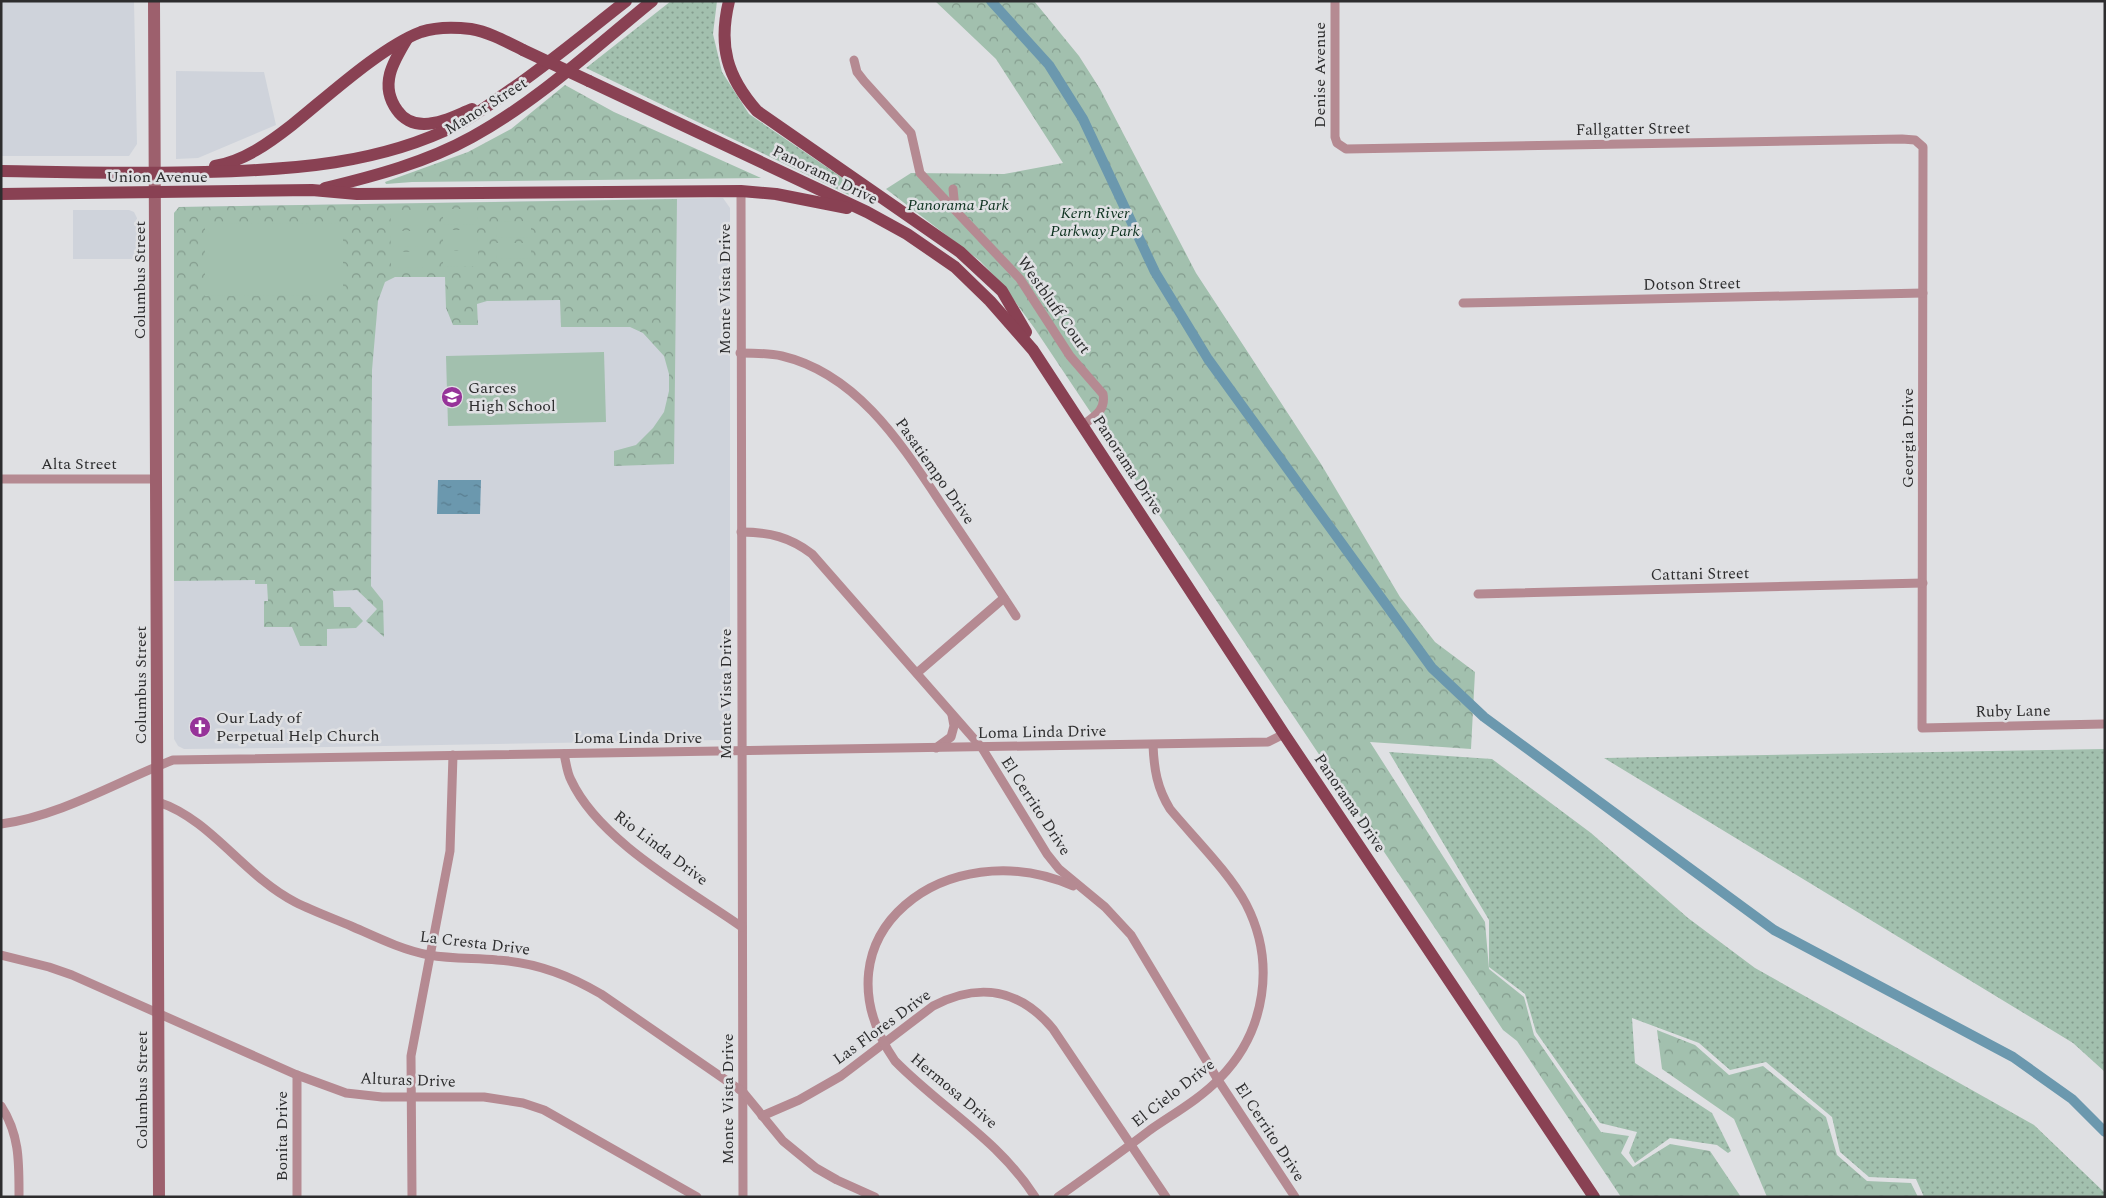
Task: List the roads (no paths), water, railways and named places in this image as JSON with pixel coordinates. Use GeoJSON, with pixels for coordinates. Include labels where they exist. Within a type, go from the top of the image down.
{"type":"FeatureCollection","features":[{"type":"Feature","properties":{"kind":"main road","name":"Columbus Street"},"geometry":{"type":"LineString","coordinates":[[154,1],[159,1197]]}},
{"type":"Feature","properties":{"kind":"main road","name":"Manor Street"},"geometry":{"type":"LineString","coordinates":[[312,167],[366,157],[423,140],[460,124],[534,74],[626,1]]}},
{"type":"Feature","properties":{"kind":"main road","name":"Manor Street"},"geometry":{"type":"LineString","coordinates":[[312,190],[399,167],[440,153],[472,137],[535,96],[652,1]]}},
{"type":"Feature","properties":{"kind":"main road"},"geometry":{"type":"LineString","coordinates":[[729,1],[724,26],[725,55],[739,88],[748,101],[757,111],[960,252],[994,282],[1002,291],[1081,421]]}},
{"type":"Feature","properties":{"kind":"main road","name":"Panorama Drive"},"geometry":{"type":"LineString","coordinates":[[176,173],[227,164],[249,154],[278,136],[389,49],[407,39],[438,29],[472,29],[524,50],[867,212],[907,234],[955,267],[990,301],[1028,344],[1081,421],[1284,734],[1594,1197]]}},
{"type":"Feature","properties":{"kind":"main road"},"geometry":{"type":"LineString","coordinates":[[407,39],[396,58],[388,80],[391,102],[399,113],[409,120],[424,124],[438,122],[497,100]]}},
{"type":"Feature","properties":{"kind":"main road","name":"Union Avenue"},"geometry":{"type":"LineString","coordinates":[[1,172],[176,173],[312,167]]}},
{"type":"Feature","properties":{"kind":"main road","name":"Union Avenue"},"geometry":{"type":"LineString","coordinates":[[1,194],[156,194],[312,190]]}},
{"type":"Feature","properties":{"kind":"main road"},"geometry":{"type":"LineString","coordinates":[[312,190],[357,194],[741,191],[776,194],[867,212]]}},
{"type":"Feature","properties":{"kind":"street","name":"Denise Avenue"},"geometry":{"type":"LineString","coordinates":[[1335,1],[1335,137],[1341,146]]}},
{"type":"Feature","properties":{"kind":"street","name":"Westbluff Court"},"geometry":{"type":"LineString","coordinates":[[854,60],[861,76],[911,134],[920,173],[1020,279],[1070,356],[1103,394],[1103,407],[1100,412],[1081,421]]}},
{"type":"Feature","properties":{"kind":"street","name":"Fallgatter Street"},"geometry":{"type":"LineString","coordinates":[[1341,146],[1346,149],[1902,139],[1915,140],[1923,147]]}},
{"type":"Feature","properties":{"kind":"street","name":"Georgia Drive"},"geometry":{"type":"LineString","coordinates":[[1922,728],[1923,147]]}},
{"type":"Feature","properties":{"kind":"street"},"geometry":{"type":"LineString","coordinates":[[953,189],[955,208]]}},
{"type":"Feature","properties":{"kind":"street","name":"Monte Vista Drive"},"geometry":{"type":"LineString","coordinates":[[741,191],[743,1197]]}},
{"type":"Feature","properties":{"kind":"street","name":"Dotson Street"},"geometry":{"type":"LineString","coordinates":[[1462,303],[1923,293]]}},
{"type":"Feature","properties":{"kind":"street","name":"Pasatiempo Drive"},"geometry":{"type":"LineString","coordinates":[[740,353],[765,353],[798,360],[834,380],[872,411],[905,449],[1016,616]]}},
{"type":"Feature","properties":{"kind":"street","name":"Alta Street"},"geometry":{"type":"LineString","coordinates":[[1,479],[156,479]]}},
{"type":"Feature","properties":{"kind":"street","name":"El Cerrito Drive"},"geometry":{"type":"LineString","coordinates":[[741,532],[761,532],[780,536],[800,545],[812,554],[982,748],[1047,854],[1059,870],[1104,907],[1131,935],[1218,1080],[1295,1197]]}},
{"type":"Feature","properties":{"kind":"street","name":"Cattani Street"},"geometry":{"type":"LineString","coordinates":[[1478,594],[1923,583]]}},
{"type":"Feature","properties":{"kind":"street"},"geometry":{"type":"LineString","coordinates":[[917,673],[1004,598]]}},
{"type":"Feature","properties":{"kind":"street"},"geometry":{"type":"LineString","coordinates":[[935,749],[951,738],[954,726],[951,712]]}},
{"type":"Feature","properties":{"kind":"street","name":"Ruby Lane"},"geometry":{"type":"LineString","coordinates":[[1922,728],[2105,724]]}},
{"type":"Feature","properties":{"kind":"street","name":"Loma Linda Drive"},"geometry":{"type":"LineString","coordinates":[[1,824],[44,815],[173,760],[1153,745],[1268,742],[1284,734]]}},
{"type":"Feature","properties":{"kind":"street","name":"El Cielo Drive"},"geometry":{"type":"LineString","coordinates":[[1058,1197],[1218,1080],[1241,1052],[1257,1017],[1263,978],[1260,940],[1254,921],[1235,887],[1170,810],[1162,796],[1154,768],[1153,745]]}},
{"type":"Feature","properties":{"kind":"street","name":"Rio Linda Drive"},"geometry":{"type":"LineString","coordinates":[[564,754],[570,779],[604,825],[636,853],[742,927]]}},
{"type":"Feature","properties":{"kind":"street"},"geometry":{"type":"LineString","coordinates":[[412,1197],[411,1097],[413,1038],[451,842],[453,755]]}},
{"type":"Feature","properties":{"kind":"street","name":"La Cresta Drive"},"geometry":{"type":"LineString","coordinates":[[158,802],[174,807],[191,818],[257,877],[295,902],[394,945],[429,955],[520,962],[564,974],[601,994],[742,1092],[783,1140],[816,1168],[837,1180],[875,1197]]}},
{"type":"Feature","properties":{"kind":"street","name":"Hermosa Drive"},"geometry":{"type":"LineString","coordinates":[[1035,1197],[1008,1160],[990,1141],[907,1073],[884,1044],[872,1015],[869,1000],[871,966],[882,934],[891,919],[914,897],[927,888],[959,875],[997,869],[1036,873],[1054,878],[1086,893]]}},
{"type":"Feature","properties":{"kind":"street","name":"Alturas Drive"},"geometry":{"type":"LineString","coordinates":[[1,955],[42,964],[72,975],[297,1075],[346,1093],[382,1097],[484,1097],[523,1103],[563,1120],[698,1197]]}},
{"type":"Feature","properties":{"kind":"street","name":"Las Flores Drive"},"geometry":{"type":"LineString","coordinates":[[762,1116],[823,1088],[933,1006],[947,998],[974,992],[990,992],[1018,1000],[1032,1007],[1053,1029],[1166,1197]]}},
{"type":"Feature","properties":{"kind":"street","name":"Bonita Drive"},"geometry":{"type":"LineString","coordinates":[[297,1075],[297,1197]]}},
{"type":"Feature","properties":{"kind":"street"},"geometry":{"type":"LineString","coordinates":[[1,1106],[9,1118],[18,1144],[19,1197]]}},
{"type":"Feature","properties":{"kind":"water"},"geometry":{"type":"Polygon","coordinates":[[[438,480],[481,480],[480,514],[437,514],[438,480]]]}},
{"type":"Feature","properties":{"kind":"waterway"},"geometry":{"type":"LineString","coordinates":[[991,1],[1049,65],[1083,119],[1155,272],[1208,359],[1432,668],[1484,717],[1774,930],[2013,1057],[2072,1099],[2105,1132]]}},
{"type":"Feature","properties":{"kind":"place","name":"Garces High School"},"geometry":{"type":"Point","coordinates":[452,397]}},
{"type":"Feature","properties":{"kind":"place","name":"Our Lady of Perpetual Help Church"},"geometry":{"type":"Point","coordinates":[200,727]}},
{"type":"Feature","properties":{"kind":"park label","name":"Panorama Park"},"geometry":{"type":"Point","coordinates":[958,205]}},
{"type":"Feature","properties":{"kind":"park label","name":"Kern River Parkway Park"},"geometry":{"type":"Point","coordinates":[1095,222]}}]}
